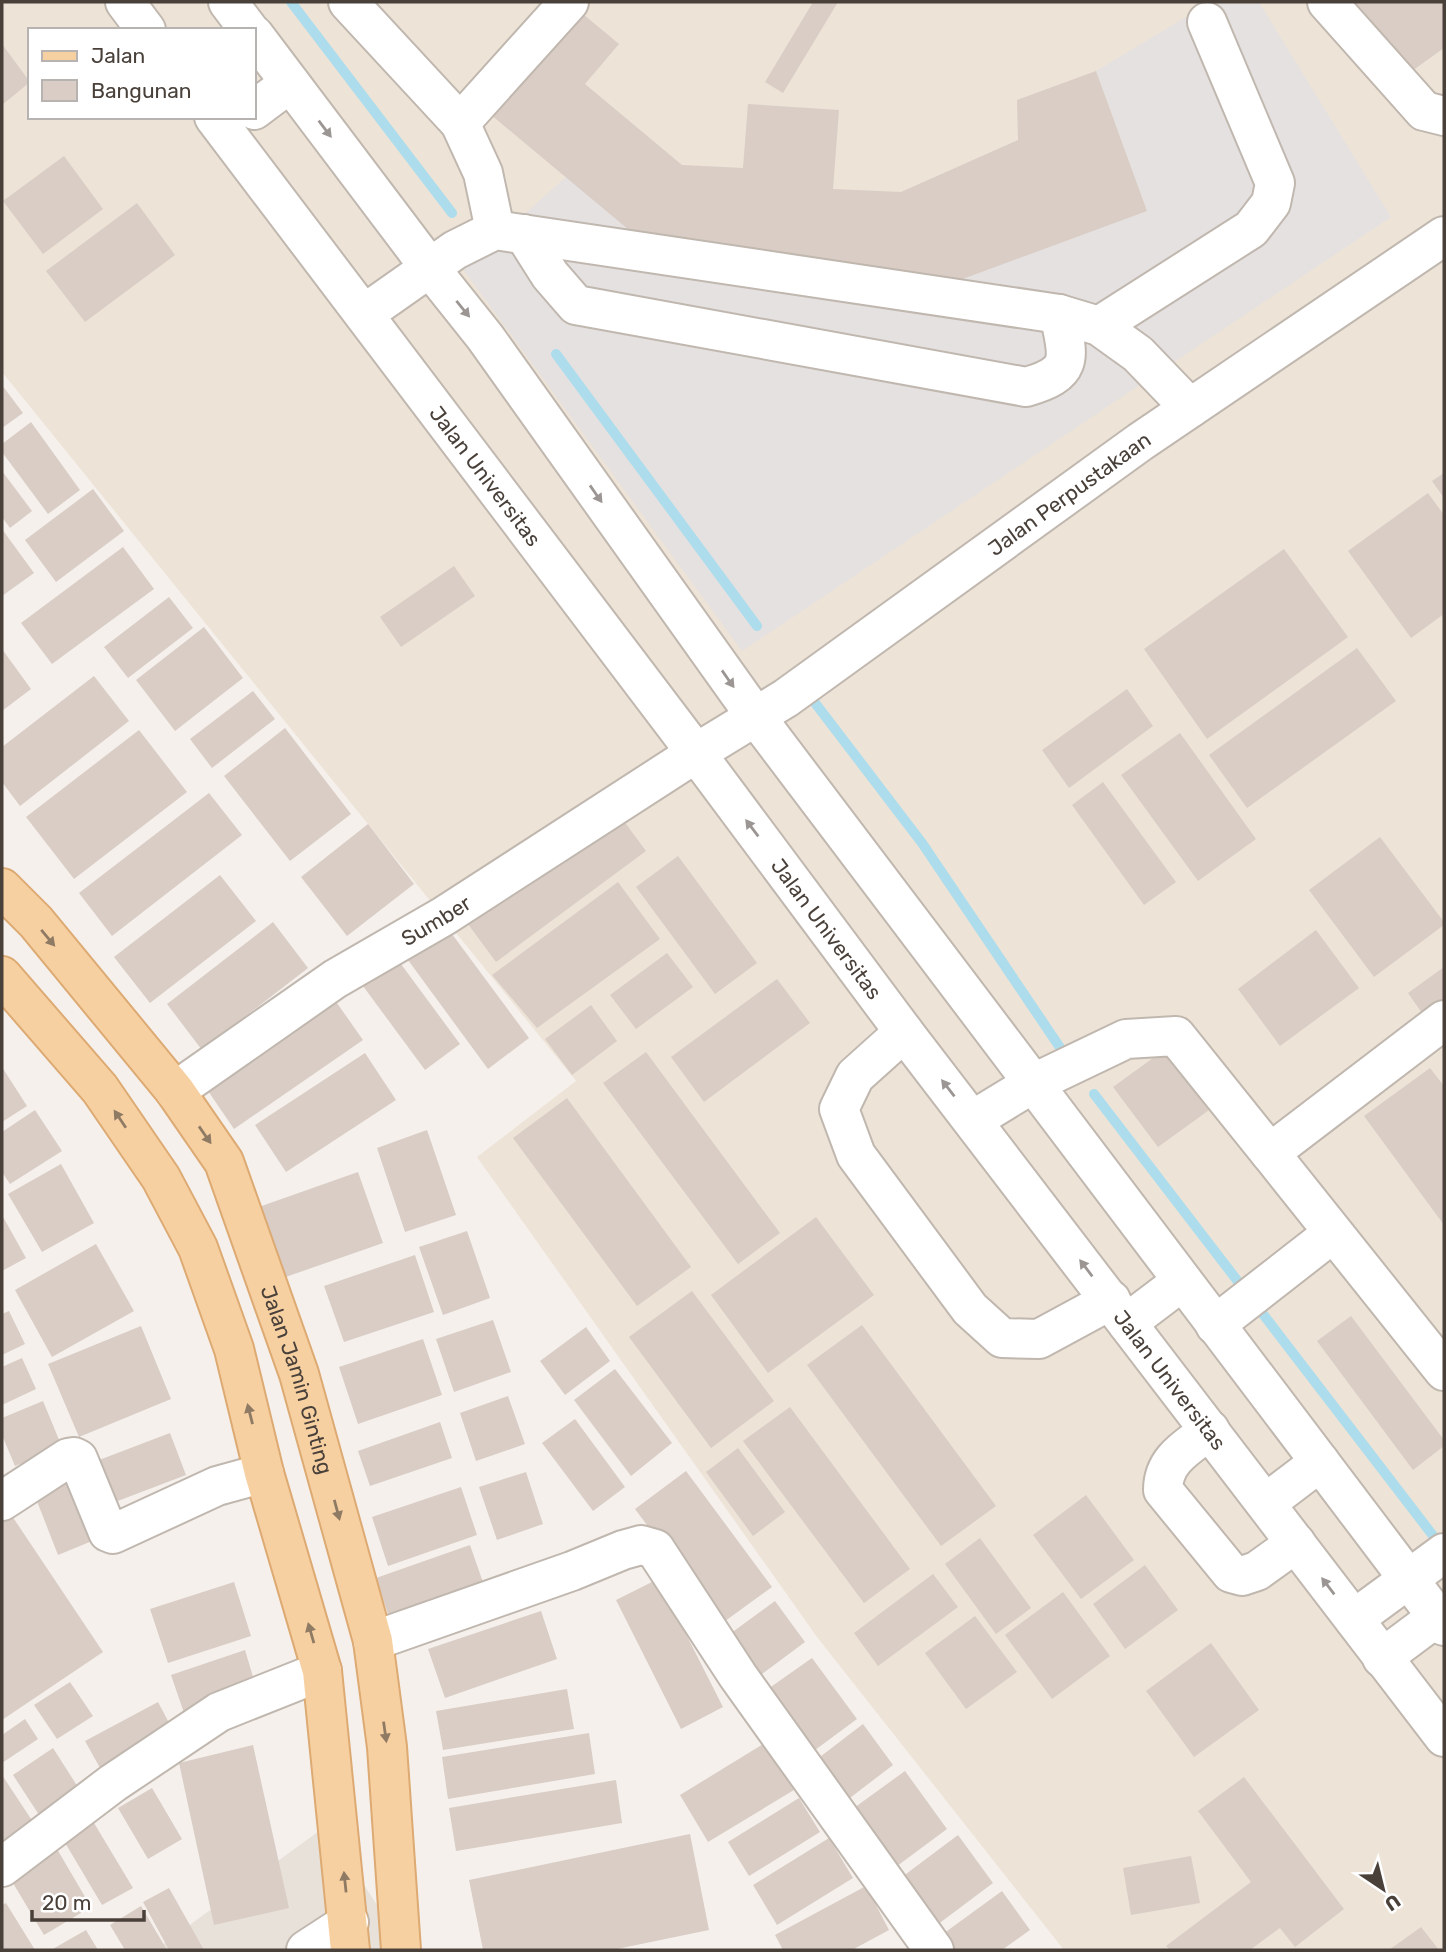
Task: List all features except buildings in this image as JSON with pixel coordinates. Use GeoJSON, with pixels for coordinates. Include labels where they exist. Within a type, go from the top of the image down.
{"type":"FeatureCollection","features":[{"type":"Feature","properties":{"kind":"main road","name":"Jalan Jamin Ginting"},"geometry":{"type":"LineString","coordinates":[[2,888],[36,922],[175,1091],[224,1162],[299,1374],[373,1641],[387,1747],[401,1950]]}},
{"type":"Feature","properties":{"kind":"main road"},"geometry":{"type":"LineString","coordinates":[[2,976],[100,1089],[161,1178],[198,1248],[234,1349],[264,1473],[322,1671],[349,1936]]}},
{"type":"Feature","properties":{"kind":"street"},"geometry":{"type":"LineString","coordinates":[[125,2],[144,28]]}},
{"type":"Feature","properties":{"kind":"street"},"geometry":{"type":"LineString","coordinates":[[228,2],[248,28]]}},
{"type":"Feature","properties":{"kind":"street"},"geometry":{"type":"LineString","coordinates":[[348,2],[460,123],[509,232],[576,305],[1026,387],[1050,380],[1064,367],[1066,347],[1059,314]]}},
{"type":"Feature","properties":{"kind":"street"},"geometry":{"type":"LineString","coordinates":[[460,123],[569,2]]}},
{"type":"Feature","properties":{"kind":"street"},"geometry":{"type":"LineString","coordinates":[[1327,2],[1424,111],[1444,116]]}},
{"type":"Feature","properties":{"kind":"street"},"geometry":{"type":"LineString","coordinates":[[1099,326],[1251,229],[1271,203],[1275,183],[1207,22]]}},
{"type":"Feature","properties":{"kind":"street"},"geometry":{"type":"LineString","coordinates":[[256,38],[485,337],[756,718],[1441,1622],[1382,1658]]}},
{"type":"Feature","properties":{"kind":"street"},"geometry":{"type":"LineString","coordinates":[[256,105],[290,83]]}},
{"type":"Feature","properties":{"kind":"street","name":"Jalan Universitas"},"geometry":{"type":"LineString","coordinates":[[234,119],[364,314],[904,1032],[1444,1737]]}},
{"type":"Feature","properties":{"kind":"street"},"geometry":{"type":"LineString","coordinates":[[364,314],[454,250],[509,232],[1059,314],[1099,326],[1138,354],[1190,408]]}},
{"type":"Feature","properties":{"kind":"street","name":"Jalan Perpustakaan"},"geometry":{"type":"LineString","coordinates":[[696,753],[786,698],[1129,450],[1444,236]]}},
{"type":"Feature","properties":{"kind":"street","name":"Sumber"},"geometry":{"type":"LineString","coordinates":[[175,1091],[335,979],[444,916],[696,753]]}},
{"type":"Feature","properties":{"kind":"street"},"geometry":{"type":"LineString","coordinates":[[1270,1153],[1444,1020]]}},
{"type":"Feature","properties":{"kind":"street"},"geometry":{"type":"LineString","coordinates":[[904,1032],[855,1076],[839,1109],[856,1155],[970,1310],[1002,1338],[1039,1339],[1119,1311],[1181,1282]]}},
{"type":"Feature","properties":{"kind":"street"},"geometry":{"type":"LineString","coordinates":[[973,1120],[1032,1084],[1126,1039],[1176,1036],[1444,1371]]}},
{"type":"Feature","properties":{"kind":"street"},"geometry":{"type":"LineString","coordinates":[[1214,1325],[1333,1233]]}},
{"type":"Feature","properties":{"kind":"street"},"geometry":{"type":"LineString","coordinates":[[1210,1430],[1172,1459],[1163,1476],[1163,1490],[1231,1573],[1242,1576],[1257,1571],[1296,1543]]}},
{"type":"Feature","properties":{"kind":"street"},"geometry":{"type":"LineString","coordinates":[[2,1501],[68,1458],[74,1457],[78,1459],[108,1532],[113,1534],[217,1486],[264,1473]]}},
{"type":"Feature","properties":{"kind":"street"},"geometry":{"type":"LineString","coordinates":[[1266,1503],[1320,1462]]}},
{"type":"Feature","properties":{"kind":"street"},"geometry":{"type":"LineString","coordinates":[[373,1641],[572,1571],[623,1550],[640,1545],[655,1549],[738,1676],[934,1950]]}},
{"type":"Feature","properties":{"kind":"street"},"geometry":{"type":"LineString","coordinates":[[1354,1619],[1444,1553]]}},
{"type":"Feature","properties":{"kind":"street"},"geometry":{"type":"LineString","coordinates":[[2,1867],[113,1783],[219,1712],[322,1671]]}},
{"type":"Feature","properties":{"kind":"street"},"geometry":{"type":"LineString","coordinates":[[306,1950],[349,1936]]}},
{"type":"Feature","properties":{"kind":"shaded area"},"geometry":{"type":"Polygon","coordinates":[[[2,2],[1444,2],[1444,1950],[1064,1950],[817,1637],[477,1157],[576,1081],[2,372],[2,2]]]}},
{"type":"Feature","properties":{"kind":"shaded area"},"geometry":{"type":"Polygon","coordinates":[[[1211,2],[1259,2],[1391,217],[742,651],[463,269],[566,177],[1147,211],[1096,71],[1211,2]]]}},
{"type":"Feature","properties":{"kind":"shaded area"},"geometry":{"type":"Polygon","coordinates":[[[326,1826],[406,1950],[155,1950],[326,1826]]]}},
{"type":"Feature","properties":{"kind":"waterway"},"geometry":{"type":"LineString","coordinates":[[291,2],[452,213]]}},
{"type":"Feature","properties":{"kind":"waterway"},"geometry":{"type":"LineString","coordinates":[[556,354],[757,626]]}},
{"type":"Feature","properties":{"kind":"waterway"},"geometry":{"type":"LineString","coordinates":[[809,695],[922,843],[1063,1052]]}},
{"type":"Feature","properties":{"kind":"waterway"},"geometry":{"type":"LineString","coordinates":[[1094,1094],[1441,1546]]}}]}
